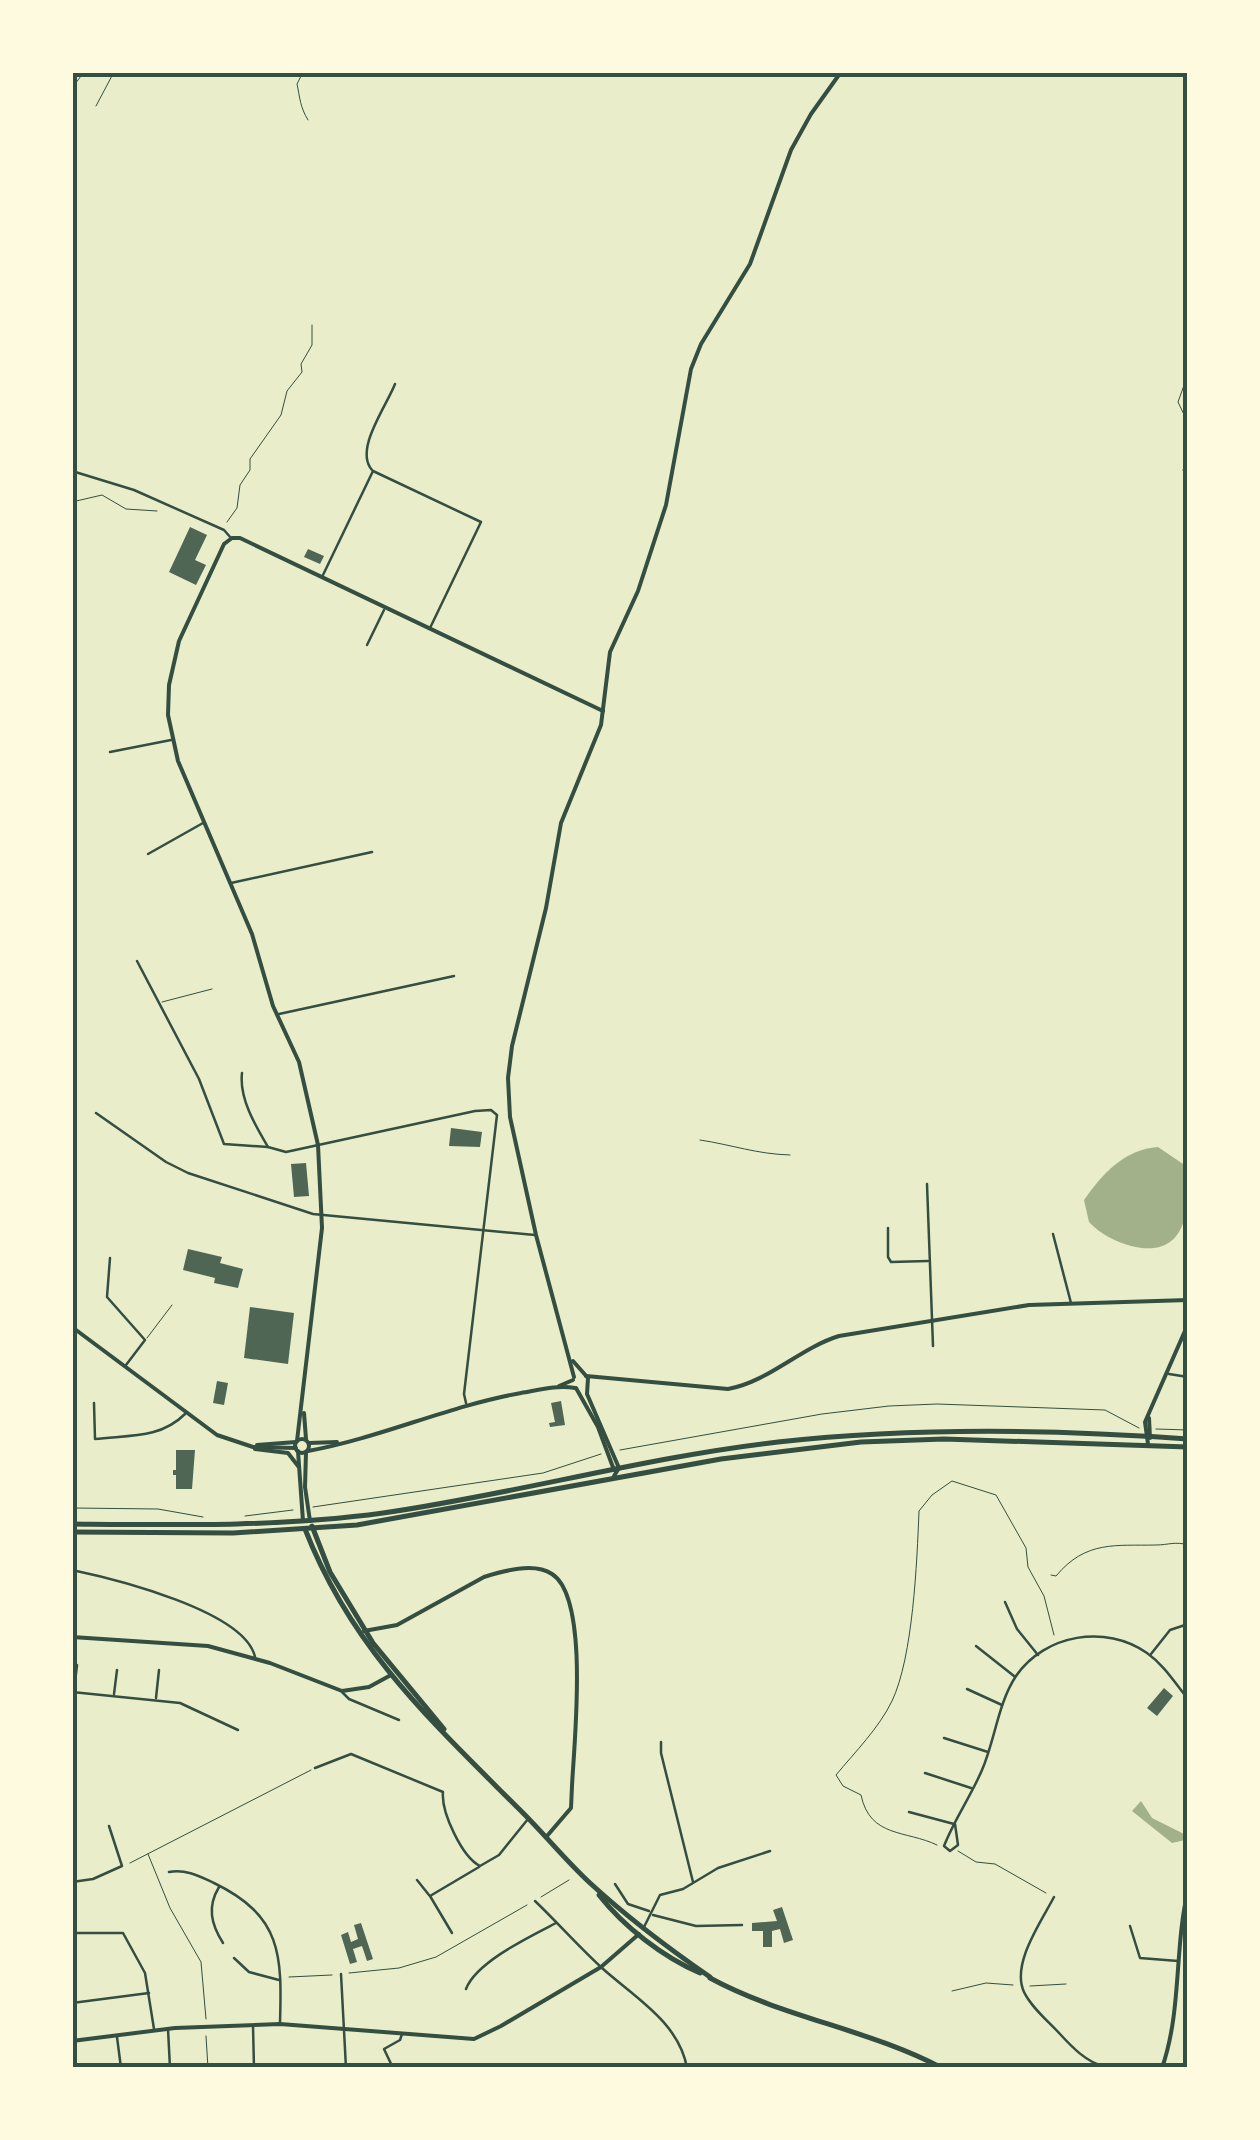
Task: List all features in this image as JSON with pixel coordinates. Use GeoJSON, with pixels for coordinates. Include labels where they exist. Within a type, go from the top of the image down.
{"type":"FeatureCollection","features":[{"type":"Feature","properties":{"kind":"main road"},"geometry":{"type":"LineString","coordinates":[[1148,1434],[1188,1447]]}},
{"type":"Feature","properties":{"kind":"main road"},"geometry":{"type":"LineString","coordinates":[[72,1532],[232,1533],[308,1525],[617,1472],[862,1442],[1148,1434],[1188,1438]]}},
{"type":"Feature","properties":{"kind":"main road"},"geometry":{"type":"LineString","coordinates":[[72,1524],[308,1525]]}},
{"type":"Feature","properties":{"kind":"main road"},"geometry":{"type":"LineString","coordinates":[[308,1525],[363,1632],[392,1674],[592,1884],[614,1912],[675,1960],[710,1978],[763,2002],[886,2042],[942,2068]]}},
{"type":"Feature","properties":{"kind":"street"},"geometry":{"type":"LineString","coordinates":[[617,1472],[576,1388],[510,1118],[509,1061],[546,908],[561,823],[596,741],[610,652],[638,591],[666,505],[696,356],[750,264],[791,150],[841,72]]}},
{"type":"Feature","properties":{"kind":"street"},"geometry":{"type":"LineString","coordinates":[[395,384],[366,449],[368,467],[481,522],[430,630]]}},
{"type":"Feature","properties":{"kind":"street"},"geometry":{"type":"LineString","coordinates":[[72,471],[134,490],[224,530],[232,538]]}},
{"type":"Feature","properties":{"kind":"street"},"geometry":{"type":"LineString","coordinates":[[322,578],[374,471]]}},
{"type":"Feature","properties":{"kind":"street"},"geometry":{"type":"LineString","coordinates":[[308,1525],[297,1446],[322,1217],[318,1146],[305,1080],[277,1014],[252,934],[171,740],[168,700],[175,653],[186,622],[224,544],[240,538],[603,712]]}},
{"type":"Feature","properties":{"kind":"street"},"geometry":{"type":"LineString","coordinates":[[366,645],[385,608]]}},
{"type":"Feature","properties":{"kind":"street"},"geometry":{"type":"LineString","coordinates":[[110,752],[171,740]]}},
{"type":"Feature","properties":{"kind":"street"},"geometry":{"type":"LineString","coordinates":[[148,854],[204,823]]}},
{"type":"Feature","properties":{"kind":"street"},"geometry":{"type":"LineString","coordinates":[[230,883],[372,852]]}},
{"type":"Feature","properties":{"kind":"street"},"geometry":{"type":"LineString","coordinates":[[137,961],[199,1078],[224,1144],[292,1152],[476,1112],[491,1110],[498,1115],[464,1394],[466,1406]]}},
{"type":"Feature","properties":{"kind":"street"},"geometry":{"type":"LineString","coordinates":[[277,1014],[454,976]]}},
{"type":"Feature","properties":{"kind":"street"},"geometry":{"type":"LineString","coordinates":[[242,1073],[240,1088],[268,1147]]}},
{"type":"Feature","properties":{"kind":"street"},"geometry":{"type":"LineString","coordinates":[[96,1113],[188,1174],[322,1217],[536,1235]]}},
{"type":"Feature","properties":{"kind":"street"},"geometry":{"type":"LineString","coordinates":[[928,1184],[933,1346]]}},
{"type":"Feature","properties":{"kind":"street"},"geometry":{"type":"LineString","coordinates":[[888,1228],[890,1260],[929,1262]]}},
{"type":"Feature","properties":{"kind":"street"},"geometry":{"type":"LineString","coordinates":[[1054,1234],[1072,1303]]}},
{"type":"Feature","properties":{"kind":"street"},"geometry":{"type":"LineString","coordinates":[[110,1258],[107,1297],[146,1340],[125,1367]]}},
{"type":"Feature","properties":{"kind":"street"},"geometry":{"type":"LineString","coordinates":[[297,1446],[307,1451],[466,1406],[556,1387],[585,1375],[735,1388],[826,1340],[1016,1306],[1188,1300]]}},
{"type":"Feature","properties":{"kind":"street"},"geometry":{"type":"LineString","coordinates":[[1148,1434],[1148,1413],[1188,1324]]}},
{"type":"Feature","properties":{"kind":"street"},"geometry":{"type":"LineString","coordinates":[[72,1328],[217,1435],[260,1451],[288,1453],[299,1468]]}},
{"type":"Feature","properties":{"kind":"street"},"geometry":{"type":"LineString","coordinates":[[570,1357],[585,1375],[589,1400],[617,1472]]}},
{"type":"Feature","properties":{"kind":"street"},"geometry":{"type":"LineString","coordinates":[[1166,1374],[1188,1376]]}},
{"type":"Feature","properties":{"kind":"street"},"geometry":{"type":"LineString","coordinates":[[556,1387],[576,1388],[610,1379]]}},
{"type":"Feature","properties":{"kind":"street"},"geometry":{"type":"LineString","coordinates":[[94,1403],[95,1439],[152,1434],[185,1414]]}},
{"type":"Feature","properties":{"kind":"street"},"geometry":{"type":"LineString","coordinates":[[303,1403],[308,1441],[304,1487],[308,1525]]}},
{"type":"Feature","properties":{"kind":"street"},"geometry":{"type":"LineString","coordinates":[[239,1445],[297,1446],[308,1441],[347,1441]]}},
{"type":"Feature","properties":{"kind":"street"},"geometry":{"type":"LineString","coordinates":[[363,1632],[398,1625],[498,1573],[533,1568],[559,1580],[573,1612],[576,1640],[574,1747],[570,1808],[547,1836]]}},
{"type":"Feature","properties":{"kind":"street"},"geometry":{"type":"LineString","coordinates":[[72,1570],[188,1602],[247,1640],[255,1658]]}},
{"type":"Feature","properties":{"kind":"street"},"geometry":{"type":"LineString","coordinates":[[1005,1602],[1017,1629],[1038,1655]]}},
{"type":"Feature","properties":{"kind":"street"},"geometry":{"type":"LineString","coordinates":[[1150,1655],[1170,1630],[1188,1624]]}},
{"type":"Feature","properties":{"kind":"street"},"geometry":{"type":"LineString","coordinates":[[955,1824],[956,1849],[950,1850],[944,1846],[989,1753],[1016,1677],[1038,1655],[1063,1641],[1089,1636],[1134,1644],[1150,1655],[1188,1699]]}},
{"type":"Feature","properties":{"kind":"street"},"geometry":{"type":"LineString","coordinates":[[72,1637],[208,1646],[255,1658],[342,1690],[370,1688],[392,1674]]}},
{"type":"Feature","properties":{"kind":"street"},"geometry":{"type":"LineString","coordinates":[[976,1646],[1016,1677]]}},
{"type":"Feature","properties":{"kind":"street"},"geometry":{"type":"LineString","coordinates":[[77,1665],[73,1692],[184,1704],[238,1730]]}},
{"type":"Feature","properties":{"kind":"street"},"geometry":{"type":"LineString","coordinates":[[114,1696],[117,1670]]}},
{"type":"Feature","properties":{"kind":"street"},"geometry":{"type":"LineString","coordinates":[[156,1700],[159,1670]]}},
{"type":"Feature","properties":{"kind":"street"},"geometry":{"type":"LineString","coordinates":[[967,1688],[1003,1706]]}},
{"type":"Feature","properties":{"kind":"street"},"geometry":{"type":"LineString","coordinates":[[342,1690],[349,1700],[400,1720]]}},
{"type":"Feature","properties":{"kind":"street"},"geometry":{"type":"LineString","coordinates":[[944,1738],[989,1753]]}},
{"type":"Feature","properties":{"kind":"street"},"geometry":{"type":"LineString","coordinates":[[661,1742],[660,1754],[694,1884]]}},
{"type":"Feature","properties":{"kind":"street"},"geometry":{"type":"LineString","coordinates":[[316,1768],[351,1754],[443,1792],[443,1811],[471,1862],[480,1866]]}},
{"type":"Feature","properties":{"kind":"street"},"geometry":{"type":"LineString","coordinates":[[925,1773],[973,1789]]}},
{"type":"Feature","properties":{"kind":"street"},"geometry":{"type":"LineString","coordinates":[[909,1812],[955,1824]]}},
{"type":"Feature","properties":{"kind":"street"},"geometry":{"type":"LineString","coordinates":[[430,1896],[499,1855],[529,1818]]}},
{"type":"Feature","properties":{"kind":"street"},"geometry":{"type":"LineString","coordinates":[[72,1882],[101,1877],[122,1866],[108,1826]]}},
{"type":"Feature","properties":{"kind":"street"},"geometry":{"type":"LineString","coordinates":[[76,2068],[73,2041],[206,2026],[280,2024],[456,2039],[482,2036],[601,1967],[641,1932],[660,1895],[694,1884],[718,1868],[770,1851]]}},
{"type":"Feature","properties":{"kind":"street"},"geometry":{"type":"LineString","coordinates":[[169,1872],[186,1871],[220,1886],[253,1906],[262,1917],[278,1949],[280,2024]]}},
{"type":"Feature","properties":{"kind":"street"},"geometry":{"type":"LineString","coordinates":[[417,1880],[452,1934]]}},
{"type":"Feature","properties":{"kind":"street"},"geometry":{"type":"LineString","coordinates":[[615,1884],[628,1904],[651,1913],[696,1926],[742,1924]]}},
{"type":"Feature","properties":{"kind":"street"},"geometry":{"type":"LineString","coordinates":[[220,1886],[211,1910],[223,1943]]}},
{"type":"Feature","properties":{"kind":"street"},"geometry":{"type":"LineString","coordinates":[[1054,1897],[1023,1961],[1021,1987],[1061,2035],[1098,2065],[1149,2064],[1160,2068],[1175,2015],[1188,1890]]}},
{"type":"Feature","properties":{"kind":"street"},"geometry":{"type":"LineString","coordinates":[[535,1901],[669,2028],[680,2044],[687,2068]]}},
{"type":"Feature","properties":{"kind":"street"},"geometry":{"type":"LineString","coordinates":[[466,1988],[469,1980],[490,1962],[557,1922]]}},
{"type":"Feature","properties":{"kind":"street"},"geometry":{"type":"LineString","coordinates":[[1130,1926],[1140,1958],[1178,1961]]}},
{"type":"Feature","properties":{"kind":"street"},"geometry":{"type":"LineString","coordinates":[[72,1933],[123,1934],[145,1973],[154,2031]]}},
{"type":"Feature","properties":{"kind":"street"},"geometry":{"type":"LineString","coordinates":[[234,1958],[258,1976],[281,1979]]}},
{"type":"Feature","properties":{"kind":"street"},"geometry":{"type":"LineString","coordinates":[[341,1974],[346,2068]]}},
{"type":"Feature","properties":{"kind":"street"},"geometry":{"type":"LineString","coordinates":[[72,2004],[149,1993]]}},
{"type":"Feature","properties":{"kind":"street"},"geometry":{"type":"LineString","coordinates":[[253,2024],[254,2068]]}},
{"type":"Feature","properties":{"kind":"street"},"geometry":{"type":"LineString","coordinates":[[168,2029],[170,2068]]}},
{"type":"Feature","properties":{"kind":"street"},"geometry":{"type":"LineString","coordinates":[[393,2068],[384,2049],[400,2040],[402,2032]]}},
{"type":"Feature","properties":{"kind":"street"},"geometry":{"type":"LineString","coordinates":[[117,2036],[121,2068]]}},
{"type":"Feature","properties":{"kind":"lane"},"geometry":{"type":"LineString","coordinates":[[160,1002],[212,988]]}},
{"type":"Feature","properties":{"kind":"lane"},"geometry":{"type":"LineString","coordinates":[[146,1340],[172,1305]]}},
{"type":"Feature","properties":{"kind":"path"},"geometry":{"type":"LineString","coordinates":[[72,88],[84,72]]}},
{"type":"Feature","properties":{"kind":"path"},"geometry":{"type":"LineString","coordinates":[[96,106],[114,72]]}},
{"type":"Feature","properties":{"kind":"path"},"geometry":{"type":"LineString","coordinates":[[308,120],[300,108],[302,96],[297,84],[300,76],[311,72]]}},
{"type":"Feature","properties":{"kind":"path"},"geometry":{"type":"LineString","coordinates":[[324,72],[342,72]]}},
{"type":"Feature","properties":{"kind":"path"},"geometry":{"type":"LineString","coordinates":[[224,530],[237,508],[250,459],[281,416],[287,391],[302,372],[312,345],[312,326]]}},
{"type":"Feature","properties":{"kind":"path"},"geometry":{"type":"LineString","coordinates":[[1188,374],[1178,402],[1188,423]]}},
{"type":"Feature","properties":{"kind":"path"},"geometry":{"type":"LineString","coordinates":[[1188,458],[1183,470],[1188,484]]}},
{"type":"Feature","properties":{"kind":"path"},"geometry":{"type":"LineString","coordinates":[[72,502],[102,495],[126,509],[157,511]]}},
{"type":"Feature","properties":{"kind":"path"},"geometry":{"type":"LineString","coordinates":[[700,1140],[731,1143],[752,1154],[790,1155]]}},
{"type":"Feature","properties":{"kind":"path"},"geometry":{"type":"LineString","coordinates":[[616,1451],[822,1414],[905,1406],[1105,1410],[1148,1434],[1188,1430]]}},
{"type":"Feature","properties":{"kind":"path"},"geometry":{"type":"LineString","coordinates":[[310,1508],[543,1473],[606,1453]]}},
{"type":"Feature","properties":{"kind":"path"},"geometry":{"type":"LineString","coordinates":[[940,1847],[923,1838],[888,1832],[863,1808],[860,1795],[844,1786],[836,1775],[881,1720],[899,1686],[907,1651],[919,1511],[932,1495],[952,1481],[985,1490],[999,1500],[1026,1548],[1028,1567],[1044,1596],[1052,1634],[1057,1637]]}},
{"type":"Feature","properties":{"kind":"path"},"geometry":{"type":"LineString","coordinates":[[72,1508],[158,1509],[208,1517]]}},
{"type":"Feature","properties":{"kind":"path"},"geometry":{"type":"LineString","coordinates":[[234,1516],[297,1509]]}},
{"type":"Feature","properties":{"kind":"path"},"geometry":{"type":"LineString","coordinates":[[1051,1574],[1056,1576],[1075,1559],[1102,1546],[1176,1542],[1188,1545]]}},
{"type":"Feature","properties":{"kind":"path"},"geometry":{"type":"LineString","coordinates":[[122,1866],[316,1768]]}},
{"type":"Feature","properties":{"kind":"path"},"geometry":{"type":"LineString","coordinates":[[956,1849],[976,1862],[995,1864],[1054,1897]]}},
{"type":"Feature","properties":{"kind":"path"},"geometry":{"type":"LineString","coordinates":[[148,1854],[170,1908],[201,1962],[208,2068]]}},
{"type":"Feature","properties":{"kind":"path"},"geometry":{"type":"LineString","coordinates":[[281,1979],[398,1968],[436,1957],[569,1880]]}},
{"type":"Feature","properties":{"kind":"path"},"geometry":{"type":"LineString","coordinates":[[952,1991],[986,1983],[1021,1987],[1066,1984]]}},
{"type":"Feature","properties":{"kind":"shaded area"},"geometry":{"type":"Polygon","coordinates":[[[1158,1147],[1186,1166],[1188,1198],[1182,1227],[1175,1238],[1150,1248],[1108,1237],[1089,1222],[1084,1200],[1115,1165],[1135,1152],[1158,1147]]]}},
{"type":"Feature","properties":{"kind":"shaded area"},"geometry":{"type":"Polygon","coordinates":[[[1141,1801],[1152,1818],[1186,1835],[1185,1840],[1172,1843],[1132,1811],[1141,1801]]]}},
{"type":"Feature","properties":{"kind":"building"},"geometry":{"type":"Polygon","coordinates":[[[190,527],[207,535],[195,560],[206,565],[196,585],[169,572],[190,527]]]}},
{"type":"Feature","properties":{"kind":"building"},"geometry":{"type":"Polygon","coordinates":[[[308,549],[324,556],[320,564],[304,557],[308,549]]]}},
{"type":"Feature","properties":{"kind":"building"},"geometry":{"type":"Polygon","coordinates":[[[451,1128],[482,1132],[480,1147],[449,1146],[451,1128]]]}},
{"type":"Feature","properties":{"kind":"building"},"geometry":{"type":"Polygon","coordinates":[[[306,1163],[309,1196],[294,1197],[291,1164],[306,1163]]]}},
{"type":"Feature","properties":{"kind":"building"},"geometry":{"type":"Polygon","coordinates":[[[188,1249],[222,1257],[220,1263],[243,1269],[238,1288],[183,1270],[188,1249]]]}},
{"type":"Feature","properties":{"kind":"building"},"geometry":{"type":"Polygon","coordinates":[[[250,1307],[294,1313],[288,1364],[244,1358],[250,1307]]]}},
{"type":"Feature","properties":{"kind":"building"},"geometry":{"type":"Polygon","coordinates":[[[217,1381],[228,1383],[224,1405],[213,1403],[217,1381]]]}},
{"type":"Feature","properties":{"kind":"building"},"geometry":{"type":"Polygon","coordinates":[[[561,1401],[565,1425],[550,1427],[549,1423],[555,1422],[551,1403],[561,1401]]]}},
{"type":"Feature","properties":{"kind":"building"},"geometry":{"type":"Polygon","coordinates":[[[176,1450],[195,1450],[192,1489],[176,1489],[176,1450]]]}},
{"type":"Feature","properties":{"kind":"building"},"geometry":{"type":"Polygon","coordinates":[[[1164,1688],[1173,1696],[1157,1716],[1147,1708],[1164,1688]]]}},
{"type":"Feature","properties":{"kind":"building"},"geometry":{"type":"Polygon","coordinates":[[[782,1907],[793,1940],[784,1943],[780,1929],[772,1931],[772,1947],[763,1947],[763,1931],[752,1931],[752,1923],[777,1921],[773,1910],[782,1907]]]}},
{"type":"Feature","properties":{"kind":"building"},"geometry":{"type":"Polygon","coordinates":[[[361,1923],[373,1959],[367,1961],[362,1946],[353,1949],[357,1962],[350,1964],[341,1935],[348,1932],[351,1942],[358,1939],[354,1925],[361,1923]]]}}]}
